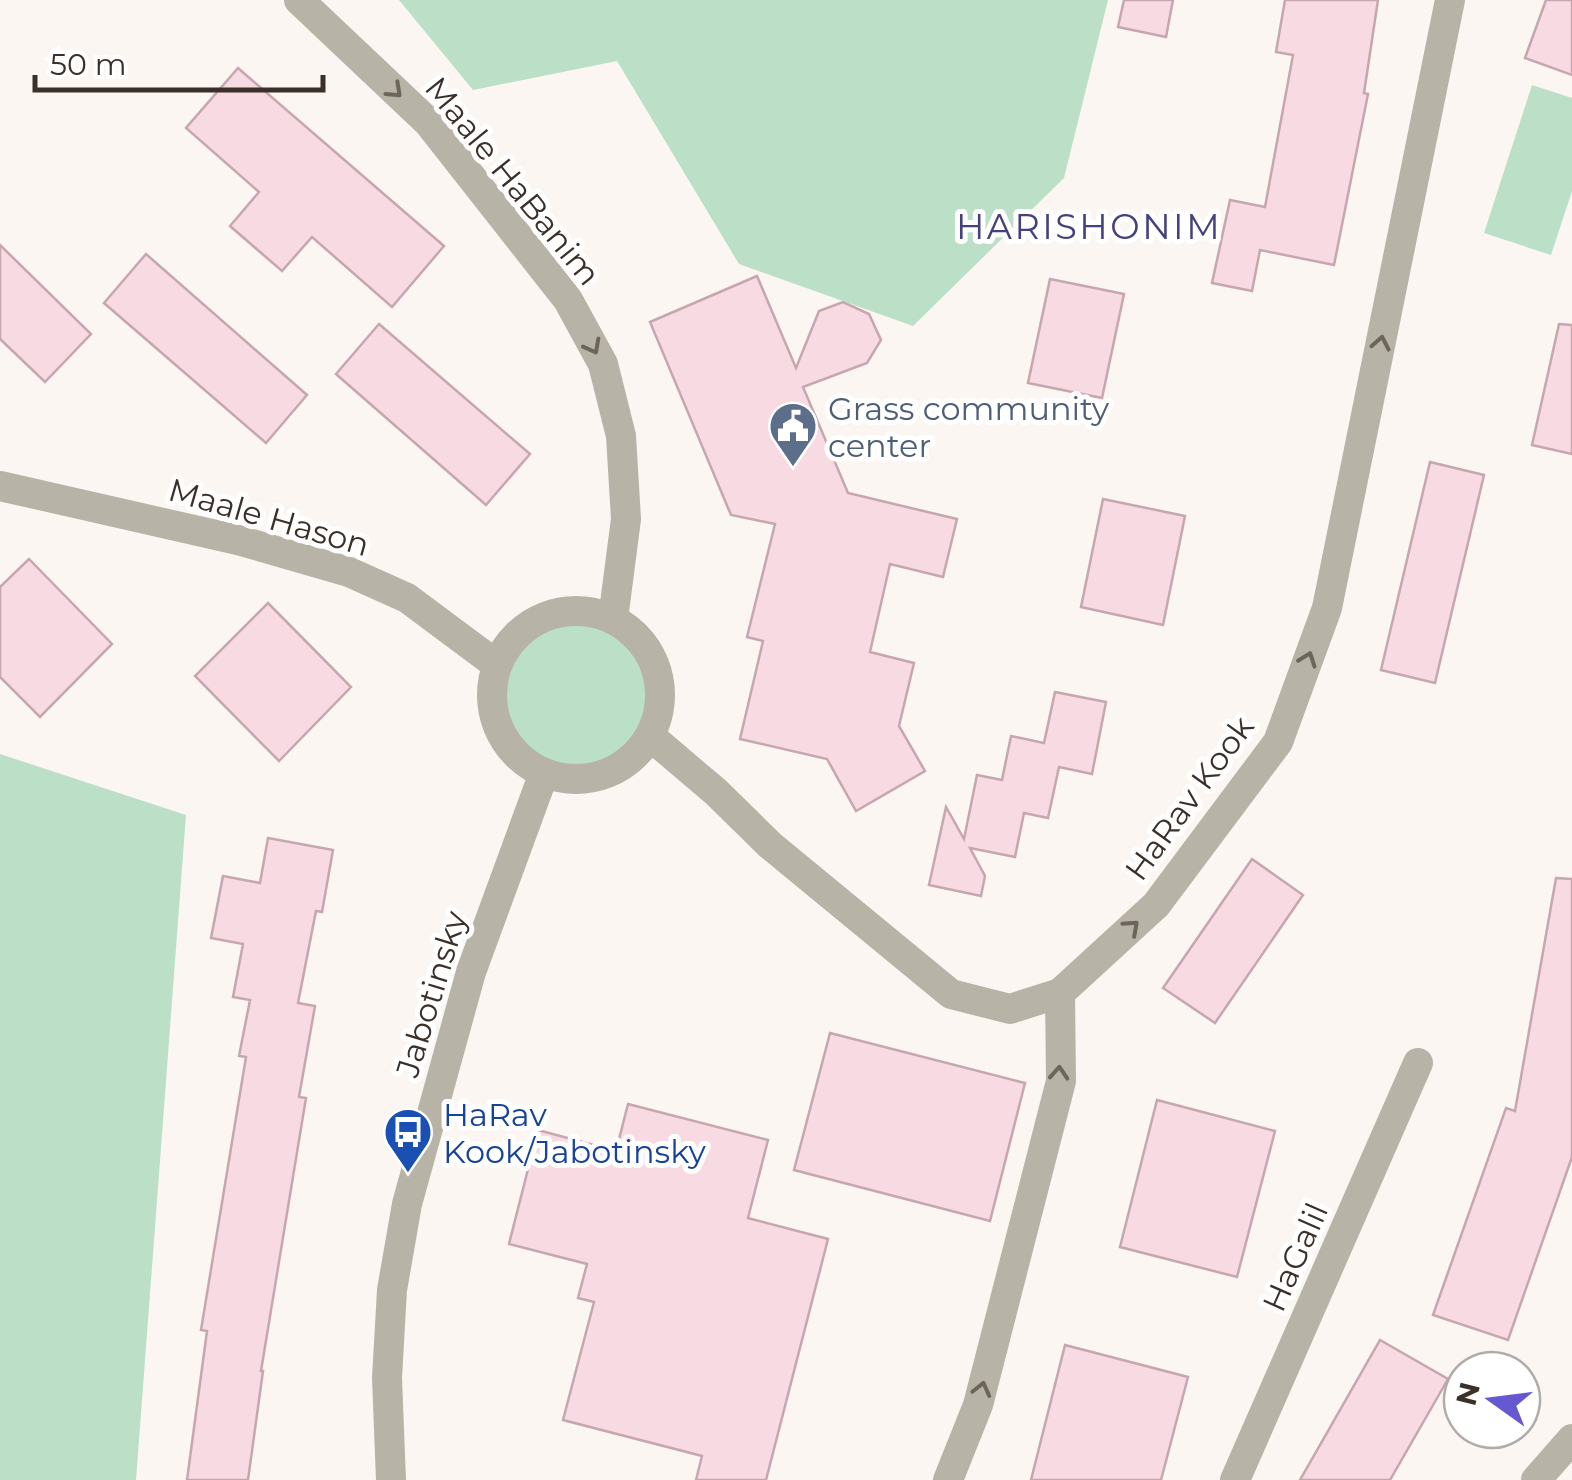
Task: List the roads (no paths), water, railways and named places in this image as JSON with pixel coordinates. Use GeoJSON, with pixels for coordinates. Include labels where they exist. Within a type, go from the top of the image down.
{"type":"FeatureCollection","features":[{"type":"Feature","properties":{"kind":"street","name":"Maale HaBanim"},"geometry":{"type":"LineString","coordinates":[[299,0],[428,122],[568,300],[603,364],[621,436],[626,519],[613,619]]}},
{"type":"Feature","properties":{"kind":"street","name":"HaRav Kook"},"geometry":{"type":"LineString","coordinates":[[1060,993],[1156,905],[1278,742],[1326,608],[1450,0]]}},
{"type":"Feature","properties":{"kind":"street","name":"Maale Hason"},"geometry":{"type":"LineString","coordinates":[[0,486],[238,540],[348,572],[408,598],[497,665]]}},
{"type":"Feature","properties":{"kind":"street"},"geometry":{"type":"LineString","coordinates":[[587,610],[613,619],[636,634],[652,657],[660,697],[650,736],[634,756],[615,770],[592,778],[567,779],[544,773],[521,760],[504,740],[494,716],[491,690],[497,665],[511,640],[532,622],[559,612],[587,610]]}},
{"type":"Feature","properties":{"kind":"street"},"geometry":{"type":"LineString","coordinates":[[650,736],[770,845],[951,994],[1010,1009],[1060,993],[1061,1081],[978,1405],[948,1480]]}},
{"type":"Feature","properties":{"kind":"street","name":"Jabotinsky"},"geometry":{"type":"LineString","coordinates":[[390,1480],[392,1290],[407,1204],[471,972],[544,773]]}},
{"type":"Feature","properties":{"kind":"street","name":"HaGalil"},"geometry":{"type":"LineString","coordinates":[[1235,1480],[1418,1063]]}},
{"type":"Feature","properties":{"kind":"street"},"geometry":{"type":"LineString","coordinates":[[1536,1480],[1572,1440]]}},
{"type":"Feature","properties":{"kind":"place","name":"Grass community center"},"geometry":{"type":"Point","coordinates":[793,468]}},
{"type":"Feature","properties":{"kind":"place","name":"HaRav Kook/Jabotinsky"},"geometry":{"type":"Point","coordinates":[408,1174]}},
{"type":"Feature","properties":{"kind":"district","name":"HARISHONIM"},"geometry":{"type":"Point","coordinates":[1089,226]}}]}
